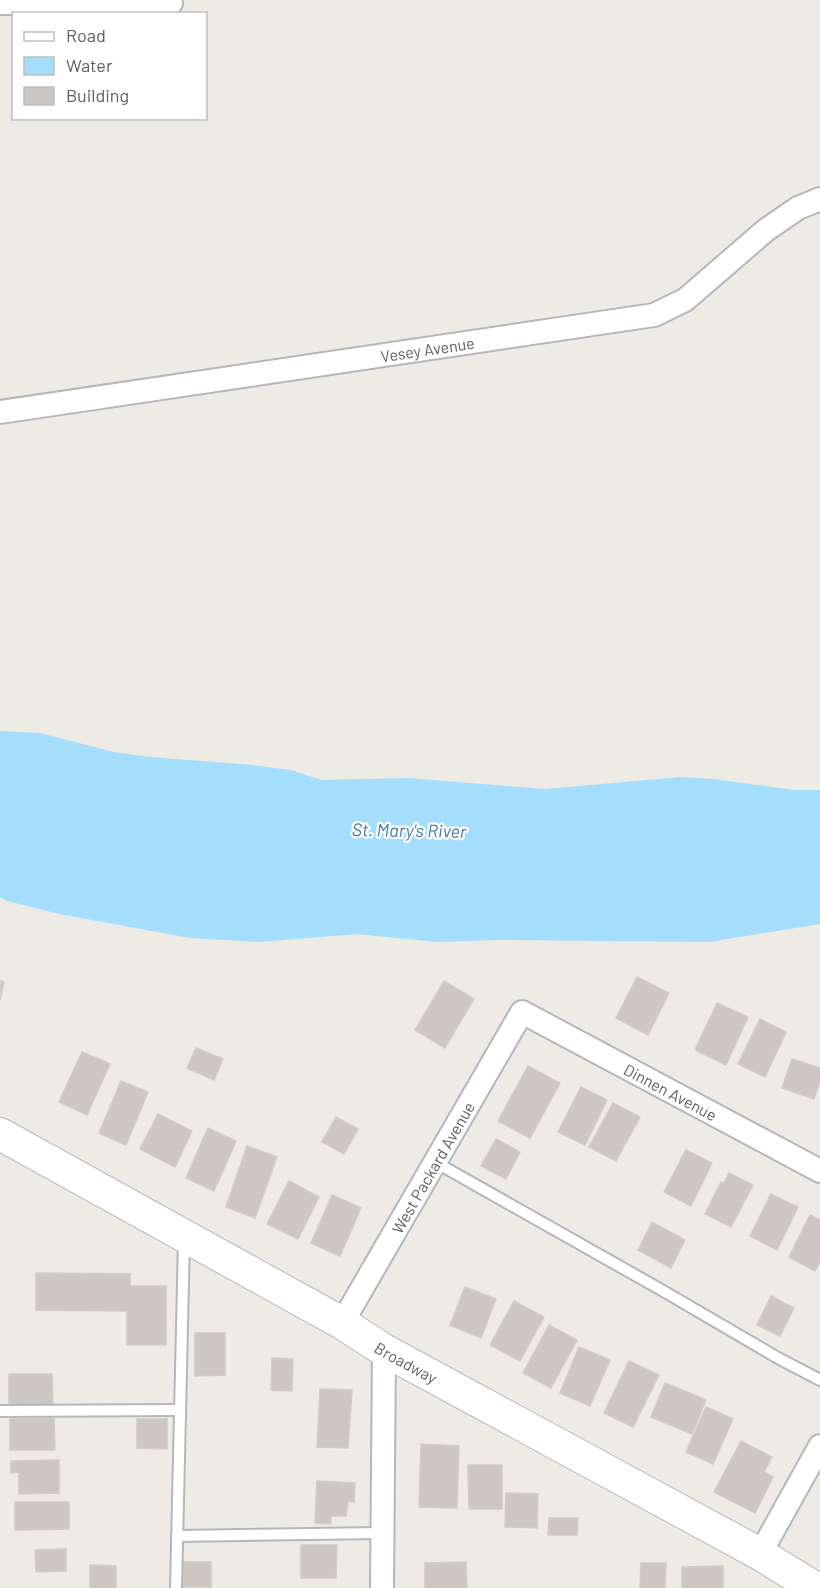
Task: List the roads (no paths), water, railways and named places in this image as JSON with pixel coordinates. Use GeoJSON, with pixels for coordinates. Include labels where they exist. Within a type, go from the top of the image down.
{"type":"FeatureCollection","features":[{"type":"Feature","properties":{"kind":"main road","name":"Broadway"},"geometry":{"type":"LineString","coordinates":[[0,1134],[342,1323],[384,1350],[760,1554],[805,1585]]}},
{"type":"Feature","properties":{"kind":"street"},"geometry":{"type":"LineString","coordinates":[[0,3],[171,3]]}},
{"type":"Feature","properties":{"kind":"street","name":"Vesey Avenue"},"geometry":{"type":"LineString","coordinates":[[0,412],[654,315],[686,300],[766,230],[798,208],[820,199]]}},
{"type":"Feature","properties":{"kind":"street","name":"West Packard Avenue"},"geometry":{"type":"LineString","coordinates":[[342,1323],[522,1012]]}},
{"type":"Feature","properties":{"kind":"street","name":"Dinnen Avenue"},"geometry":{"type":"LineString","coordinates":[[522,1012],[820,1171]]}},
{"type":"Feature","properties":{"kind":"street"},"geometry":{"type":"LineString","coordinates":[[382,1588],[384,1350]]}},
{"type":"Feature","properties":{"kind":"street"},"geometry":{"type":"LineString","coordinates":[[760,1554],[820,1446]]}},
{"type":"Feature","properties":{"kind":"lane"},"geometry":{"type":"LineString","coordinates":[[435,1161],[820,1380]]}},
{"type":"Feature","properties":{"kind":"lane"},"geometry":{"type":"LineString","coordinates":[[176,1588],[184,1235]]}},
{"type":"Feature","properties":{"kind":"lane"},"geometry":{"type":"LineString","coordinates":[[0,1411],[179,1410]]}},
{"type":"Feature","properties":{"kind":"lane"},"geometry":{"type":"LineString","coordinates":[[177,1536],[382,1533]]}},
{"type":"Feature","properties":{"kind":"water","name":"St. Mary's River"},"geometry":{"type":"Polygon","coordinates":[[[0,731],[40,733],[114,752],[150,757],[291,770],[321,780],[409,778],[545,789],[681,777],[794,790],[820,790],[820,924],[709,942],[497,940],[437,942],[357,934],[259,942],[190,938],[59,914],[7,901],[0,897],[0,731]]]}}]}
